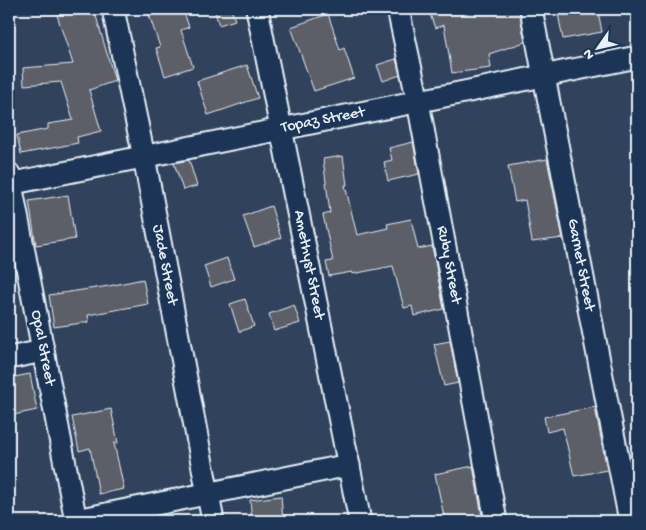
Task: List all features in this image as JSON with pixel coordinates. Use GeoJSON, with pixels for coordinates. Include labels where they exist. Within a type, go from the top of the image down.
{"type":"FeatureCollection","features":[{"type":"Feature","properties":{"kind":"street","name":"Jade Street"},"geometry":{"type":"LineString","coordinates":[[113,9],[144,157],[213,521]]}},
{"type":"Feature","properties":{"kind":"street","name":"Amethyst Street"},"geometry":{"type":"LineString","coordinates":[[257,9],[360,521]]}},
{"type":"Feature","properties":{"kind":"street","name":"Ruby Street"},"geometry":{"type":"LineString","coordinates":[[398,9],[418,102],[496,521]]}},
{"type":"Feature","properties":{"kind":"street","name":"Garnet Street"},"geometry":{"type":"LineString","coordinates":[[531,9],[630,521]]}},
{"type":"Feature","properties":{"kind":"street","name":"Topaz Street"},"geometry":{"type":"LineString","coordinates":[[9,180],[144,157],[637,57]]}},
{"type":"Feature","properties":{"kind":"street","name":"Opal Street"},"geometry":{"type":"LineString","coordinates":[[9,180],[74,521]]}},
{"type":"Feature","properties":{"kind":"street"},"geometry":{"type":"LineString","coordinates":[[9,358],[43,351]]}},
{"type":"Feature","properties":{"kind":"street"},"geometry":{"type":"LineString","coordinates":[[74,521],[348,466]]}},
{"type":"Feature","properties":{"kind":"building"},"geometry":{"type":"Polygon","coordinates":[[[55,9],[94,9],[115,81],[89,90],[101,131],[77,137],[78,143],[21,154],[17,135],[48,129],[48,124],[73,120],[61,82],[24,85],[23,68],[73,64],[55,9]]]}},
{"type":"Feature","properties":{"kind":"building"},"geometry":{"type":"Polygon","coordinates":[[[147,9],[183,9],[189,27],[181,30],[193,67],[165,76],[156,48],[160,47],[147,9]]]}},
{"type":"Feature","properties":{"kind":"building"},"geometry":{"type":"Polygon","coordinates":[[[214,9],[231,9],[235,20],[219,25],[214,9]]]}},
{"type":"Feature","properties":{"kind":"building"},"geometry":{"type":"Polygon","coordinates":[[[428,9],[519,9],[525,42],[489,54],[491,68],[452,73],[444,25],[435,28],[428,9]]]}},
{"type":"Feature","properties":{"kind":"building"},"geometry":{"type":"Polygon","coordinates":[[[557,9],[582,9],[583,14],[598,11],[602,32],[563,39],[557,9]]]}},
{"type":"Feature","properties":{"kind":"building"},"geometry":{"type":"Polygon","coordinates":[[[328,14],[340,50],[344,48],[354,78],[314,91],[291,27],[328,14]]]}},
{"type":"Feature","properties":{"kind":"building"},"geometry":{"type":"Polygon","coordinates":[[[396,59],[400,75],[383,81],[377,65],[396,59]]]}},
{"type":"Feature","properties":{"kind":"building"},"geometry":{"type":"Polygon","coordinates":[[[247,65],[258,98],[208,115],[197,81],[247,65]]]}},
{"type":"Feature","properties":{"kind":"building"},"geometry":{"type":"Polygon","coordinates":[[[413,142],[419,174],[388,181],[384,162],[392,160],[389,148],[413,142]]]}},
{"type":"Feature","properties":{"kind":"building"},"geometry":{"type":"Polygon","coordinates":[[[343,156],[347,185],[345,185],[357,235],[388,228],[387,224],[411,219],[418,249],[432,246],[444,309],[414,316],[412,306],[404,308],[393,266],[352,274],[352,272],[329,276],[326,262],[333,261],[323,215],[330,213],[323,159],[343,156]]]}},
{"type":"Feature","properties":{"kind":"building"},"geometry":{"type":"Polygon","coordinates":[[[547,159],[563,238],[532,242],[525,200],[515,202],[508,166],[547,159]]]}},
{"type":"Feature","properties":{"kind":"building"},"geometry":{"type":"Polygon","coordinates":[[[189,160],[197,186],[183,190],[174,163],[189,160]]]}},
{"type":"Feature","properties":{"kind":"building"},"geometry":{"type":"Polygon","coordinates":[[[68,195],[75,239],[36,245],[29,201],[68,195]]]}},
{"type":"Feature","properties":{"kind":"building"},"geometry":{"type":"Polygon","coordinates":[[[271,206],[281,238],[254,247],[243,216],[271,206]]]}},
{"type":"Feature","properties":{"kind":"building"},"geometry":{"type":"Polygon","coordinates":[[[227,258],[234,279],[211,287],[204,266],[227,258]]]}},
{"type":"Feature","properties":{"kind":"building"},"geometry":{"type":"Polygon","coordinates":[[[143,279],[148,304],[88,315],[89,322],[54,327],[49,295],[143,279]]]}},
{"type":"Feature","properties":{"kind":"building"},"geometry":{"type":"Polygon","coordinates":[[[245,299],[254,326],[239,332],[230,304],[245,299]]]}},
{"type":"Feature","properties":{"kind":"building"},"geometry":{"type":"Polygon","coordinates":[[[294,305],[300,323],[274,331],[269,314],[294,305]]]}},
{"type":"Feature","properties":{"kind":"building"},"geometry":{"type":"Polygon","coordinates":[[[450,341],[458,383],[444,386],[434,344],[450,341]]]}},
{"type":"Feature","properties":{"kind":"building"},"geometry":{"type":"Polygon","coordinates":[[[30,374],[37,410],[9,416],[9,378],[30,374]]]}},
{"type":"Feature","properties":{"kind":"building"},"geometry":{"type":"Polygon","coordinates":[[[595,407],[607,470],[574,476],[563,428],[547,432],[544,417],[595,407]]]}},
{"type":"Feature","properties":{"kind":"building"},"geometry":{"type":"Polygon","coordinates":[[[111,409],[118,443],[114,443],[124,489],[99,494],[90,448],[79,451],[72,417],[111,409]]]}},
{"type":"Feature","properties":{"kind":"building"},"geometry":{"type":"Polygon","coordinates":[[[473,466],[483,521],[445,521],[435,474],[473,466]]]}},
{"type":"Feature","properties":{"kind":"building"},"geometry":{"type":"Polygon","coordinates":[[[281,496],[283,521],[252,521],[250,500],[281,496]]]}}]}
